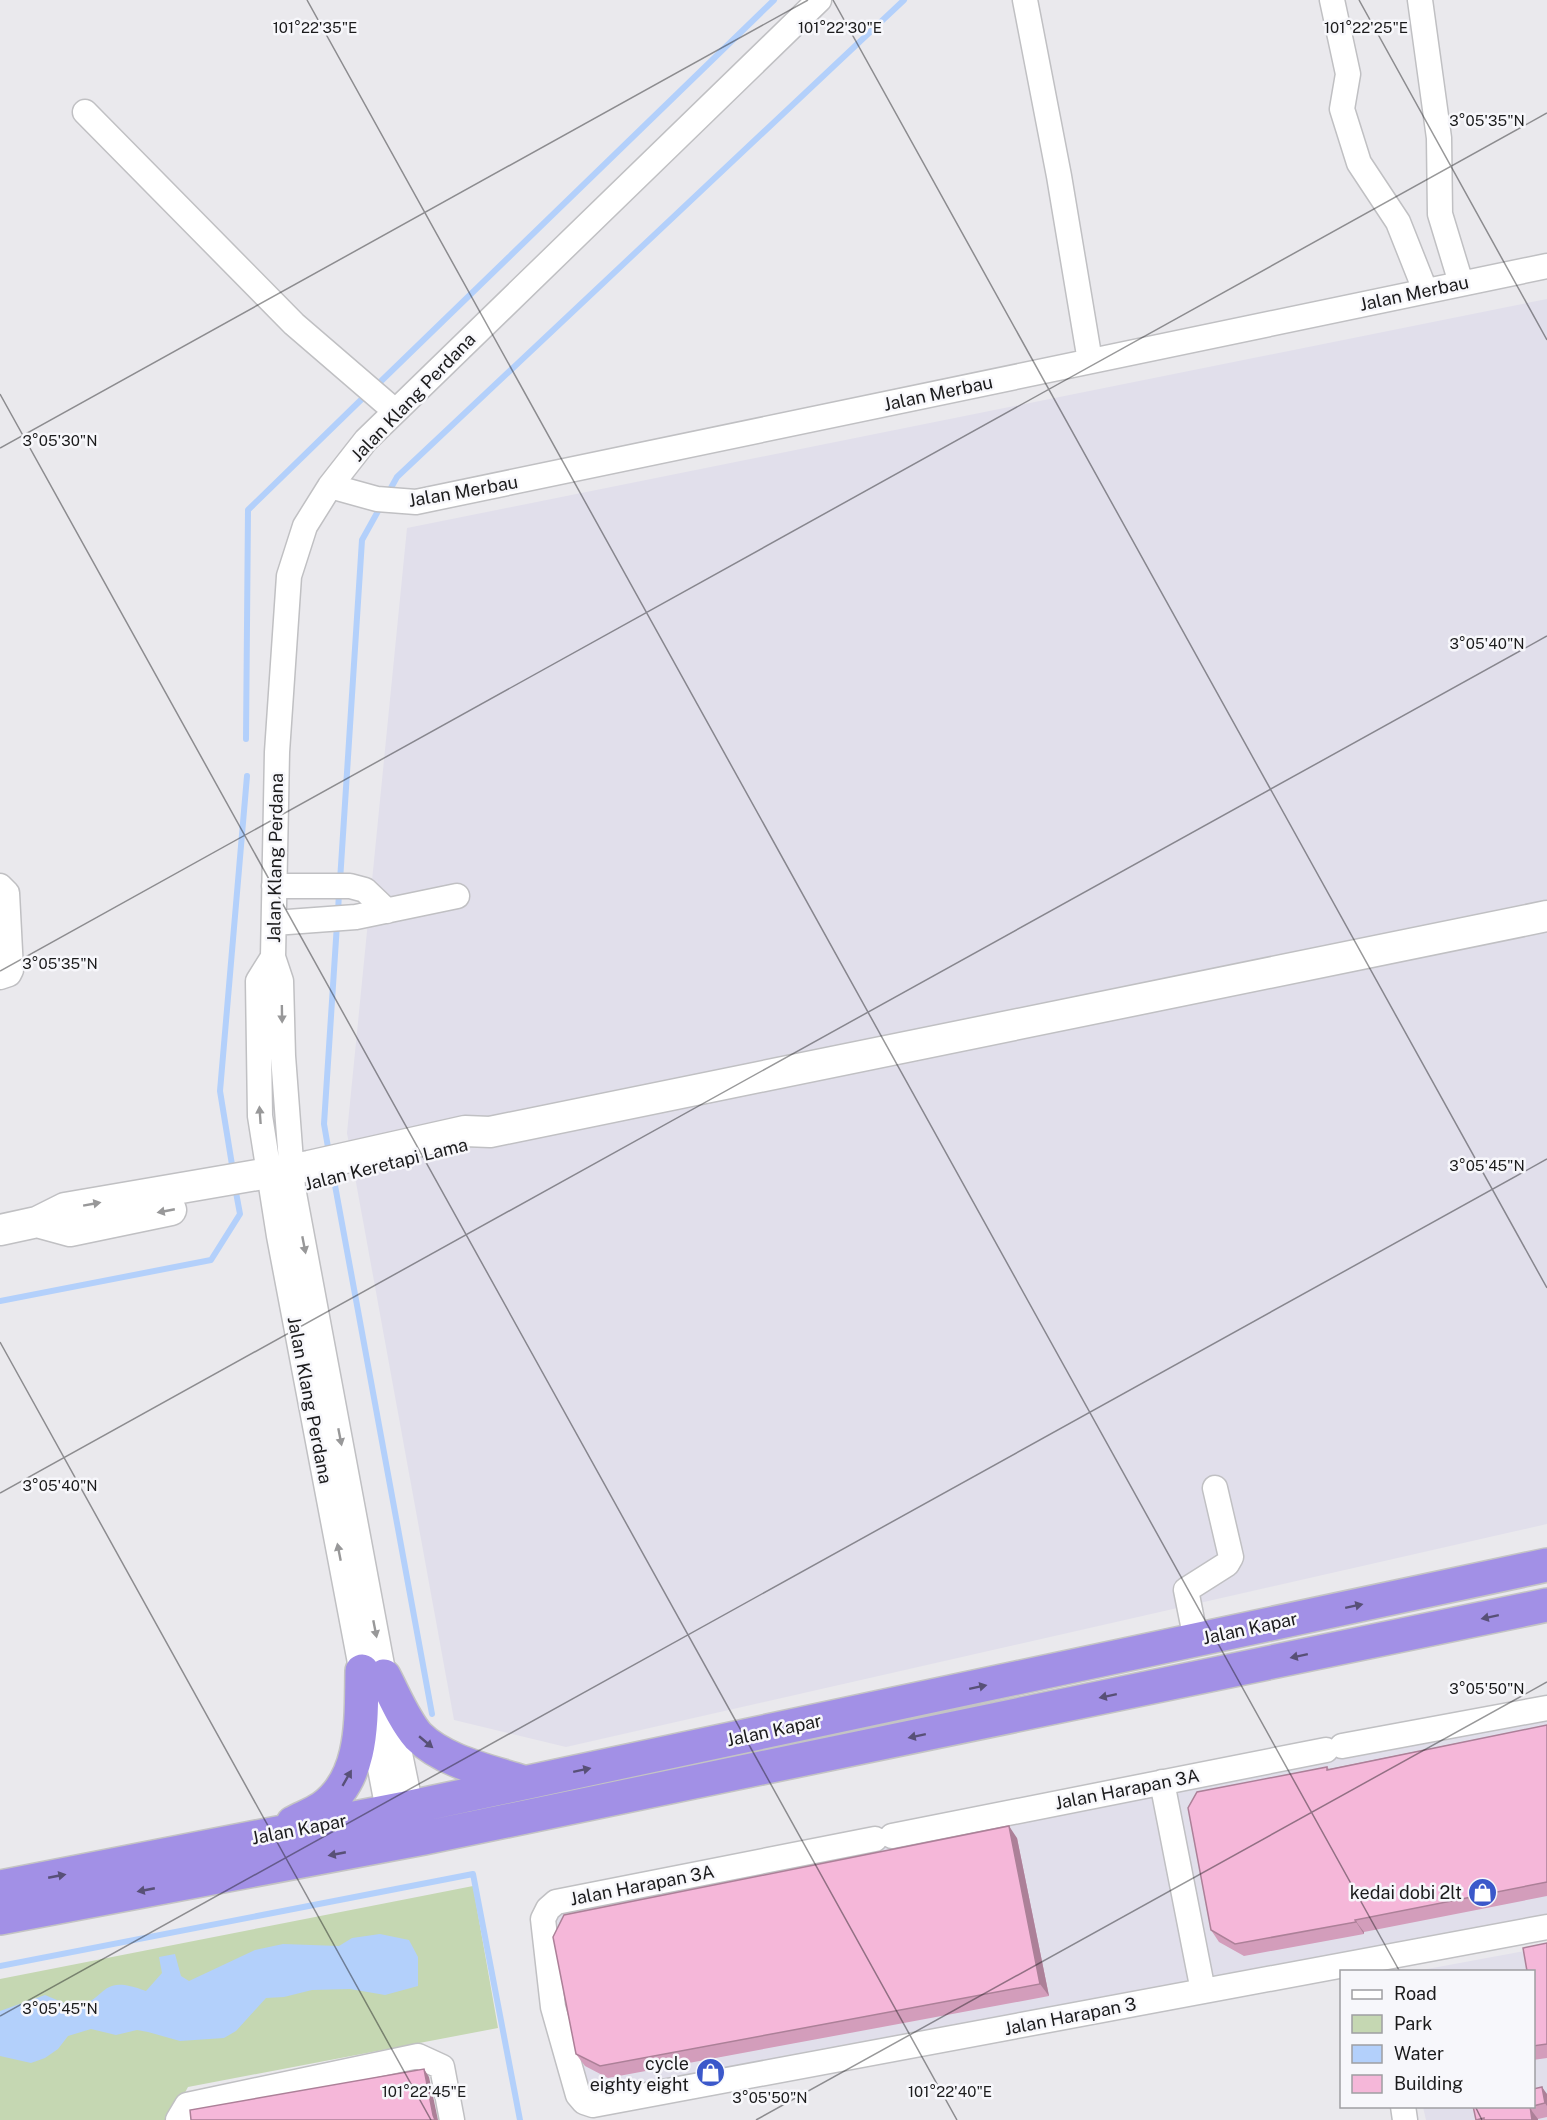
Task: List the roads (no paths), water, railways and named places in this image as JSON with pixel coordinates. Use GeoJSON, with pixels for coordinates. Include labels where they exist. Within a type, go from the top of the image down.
{"type":"FeatureCollection","features":[{"type":"Feature","properties":{"kind":"highway","name":"Jalan Kapar"},"geometry":{"type":"LineString","coordinates":[[0,1887],[400,1809],[1547,1565]]}},
{"type":"Feature","properties":{"kind":"highway","name":"Jalan Kapar"},"geometry":{"type":"LineString","coordinates":[[0,1917],[406,1841],[1547,1605]]}},
{"type":"Feature","properties":{"kind":"highway"},"geometry":{"type":"LineString","coordinates":[[373,1674],[416,1734],[431,1747],[458,1760],[525,1782]]}},
{"type":"Feature","properties":{"kind":"highway"},"geometry":{"type":"LineString","coordinates":[[267,1836],[323,1808],[342,1787],[355,1764],[360,1722],[373,1674]]}},
{"type":"Feature","properties":{"kind":"street","name":"Jalan Klang Perdana"},"geometry":{"type":"LineString","coordinates":[[406,1841],[269,1182],[260,1116],[258,981],[273,957],[277,752],[289,576],[305,526],[330,486],[366,440],[387,403],[819,0]]}},
{"type":"Feature","properties":{"kind":"street"},"geometry":{"type":"LineString","coordinates":[[1025,0],[1059,176],[1090,361]]}},
{"type":"Feature","properties":{"kind":"street"},"geometry":{"type":"LineString","coordinates":[[1332,0],[1348,74],[1342,109],[1359,164],[1398,222],[1425,290]]}},
{"type":"Feature","properties":{"kind":"street"},"geometry":{"type":"LineString","coordinates":[[1420,0],[1439,138],[1440,214],[1461,284]]}},
{"type":"Feature","properties":{"kind":"street"},"geometry":{"type":"LineString","coordinates":[[85,112],[294,324],[387,403]]}},
{"type":"Feature","properties":{"kind":"street","name":"Jalan Merbau"},"geometry":{"type":"LineString","coordinates":[[330,486],[377,499],[416,502],[1547,266]]}},
{"type":"Feature","properties":{"kind":"street"},"geometry":{"type":"LineString","coordinates":[[0,886],[7,893],[11,970],[9,974],[0,977]]}},
{"type":"Feature","properties":{"kind":"street"},"geometry":{"type":"LineString","coordinates":[[274,886],[350,886],[365,891],[387,911]]}},
{"type":"Feature","properties":{"kind":"street"},"geometry":{"type":"LineString","coordinates":[[274,923],[387,911],[457,896]]}},
{"type":"Feature","properties":{"kind":"street","name":"Jalan Keretapi Lama"},"geometry":{"type":"LineString","coordinates":[[0,1230],[37,1222],[70,1231],[356,1163],[465,1131],[490,1132],[1547,916]]}},
{"type":"Feature","properties":{"kind":"street"},"geometry":{"type":"LineString","coordinates":[[1196,1640],[1186,1600],[1186,1590],[1227,1564],[1231,1557],[1215,1488]]}},
{"type":"Feature","properties":{"kind":"street","name":"Jalan Harapan 3A"},"geometry":{"type":"LineString","coordinates":[[593,2105],[584,2102],[578,2095],[553,2007],[543,1919],[548,1909],[556,1902],[1547,1708]]}},
{"type":"Feature","properties":{"kind":"street"},"geometry":{"type":"LineString","coordinates":[[1162,1782],[1203,1991]]}},
{"type":"Feature","properties":{"kind":"street","name":"Jalan Harapan 3"},"geometry":{"type":"LineString","coordinates":[[1346,1970],[1380,1965],[1547,1927]]}},
{"type":"Feature","properties":{"kind":"street","name":"Jalan Harapan 3"},"geometry":{"type":"LineString","coordinates":[[593,2105],[1203,1991],[1340,1971]]}},
{"type":"Feature","properties":{"kind":"street"},"geometry":{"type":"LineString","coordinates":[[178,2120],[186,2105],[418,2056],[442,2067],[452,2120]]}},
{"type":"Feature","properties":{"kind":"water"},"geometry":{"type":"Polygon","coordinates":[[[380,1934],[409,1940],[418,1957],[418,1986],[385,1995],[350,1989],[312,1990],[284,1997],[266,1998],[236,2031],[224,2038],[180,2041],[137,2030],[116,2035],[91,2029],[68,2036],[58,2049],[45,2058],[31,2063],[0,2056],[0,2011],[45,1995],[76,2008],[112,1986],[131,1986],[146,1991],[162,1973],[159,1957],[175,1954],[181,1976],[189,1981],[255,1950],[283,1944],[339,1946],[352,1938],[380,1934]]]}},
{"type":"Feature","properties":{"kind":"waterway"},"geometry":{"type":"LineString","coordinates":[[375,387],[774,0]]}},
{"type":"Feature","properties":{"kind":"waterway"},"geometry":{"type":"LineString","coordinates":[[387,495],[397,477],[904,0]]}},
{"type":"Feature","properties":{"kind":"waterway"},"geometry":{"type":"LineString","coordinates":[[246,739],[248,510],[367,394]]}},
{"type":"Feature","properties":{"kind":"waterway"},"geometry":{"type":"LineString","coordinates":[[340,881],[362,540],[382,504]]}},
{"type":"Feature","properties":{"kind":"waterway"},"geometry":{"type":"LineString","coordinates":[[233,1171],[220,1091],[247,776]]}},
{"type":"Feature","properties":{"kind":"waterway"},"geometry":{"type":"LineString","coordinates":[[338,914],[339,891]]}},
{"type":"Feature","properties":{"kind":"waterway"},"geometry":{"type":"LineString","coordinates":[[329,1153],[324,1124],[337,924]]}},
{"type":"Feature","properties":{"kind":"waterway"},"geometry":{"type":"LineString","coordinates":[[332,1169],[432,1714]]}},
{"type":"Feature","properties":{"kind":"waterway"},"geometry":{"type":"LineString","coordinates":[[0,1301],[211,1260],[240,1214],[235,1187]]}},
{"type":"Feature","properties":{"kind":"waterway"},"geometry":{"type":"LineString","coordinates":[[0,1966],[473,1874],[520,2120]]}},
{"type":"Feature","properties":{"kind":"place","name":"kedai dobi 2lt"},"geometry":{"type":"Point","coordinates":[1483,1892]}},
{"type":"Feature","properties":{"kind":"place","name":"cycle eighty eight"},"geometry":{"type":"Point","coordinates":[710,2073]}}]}
